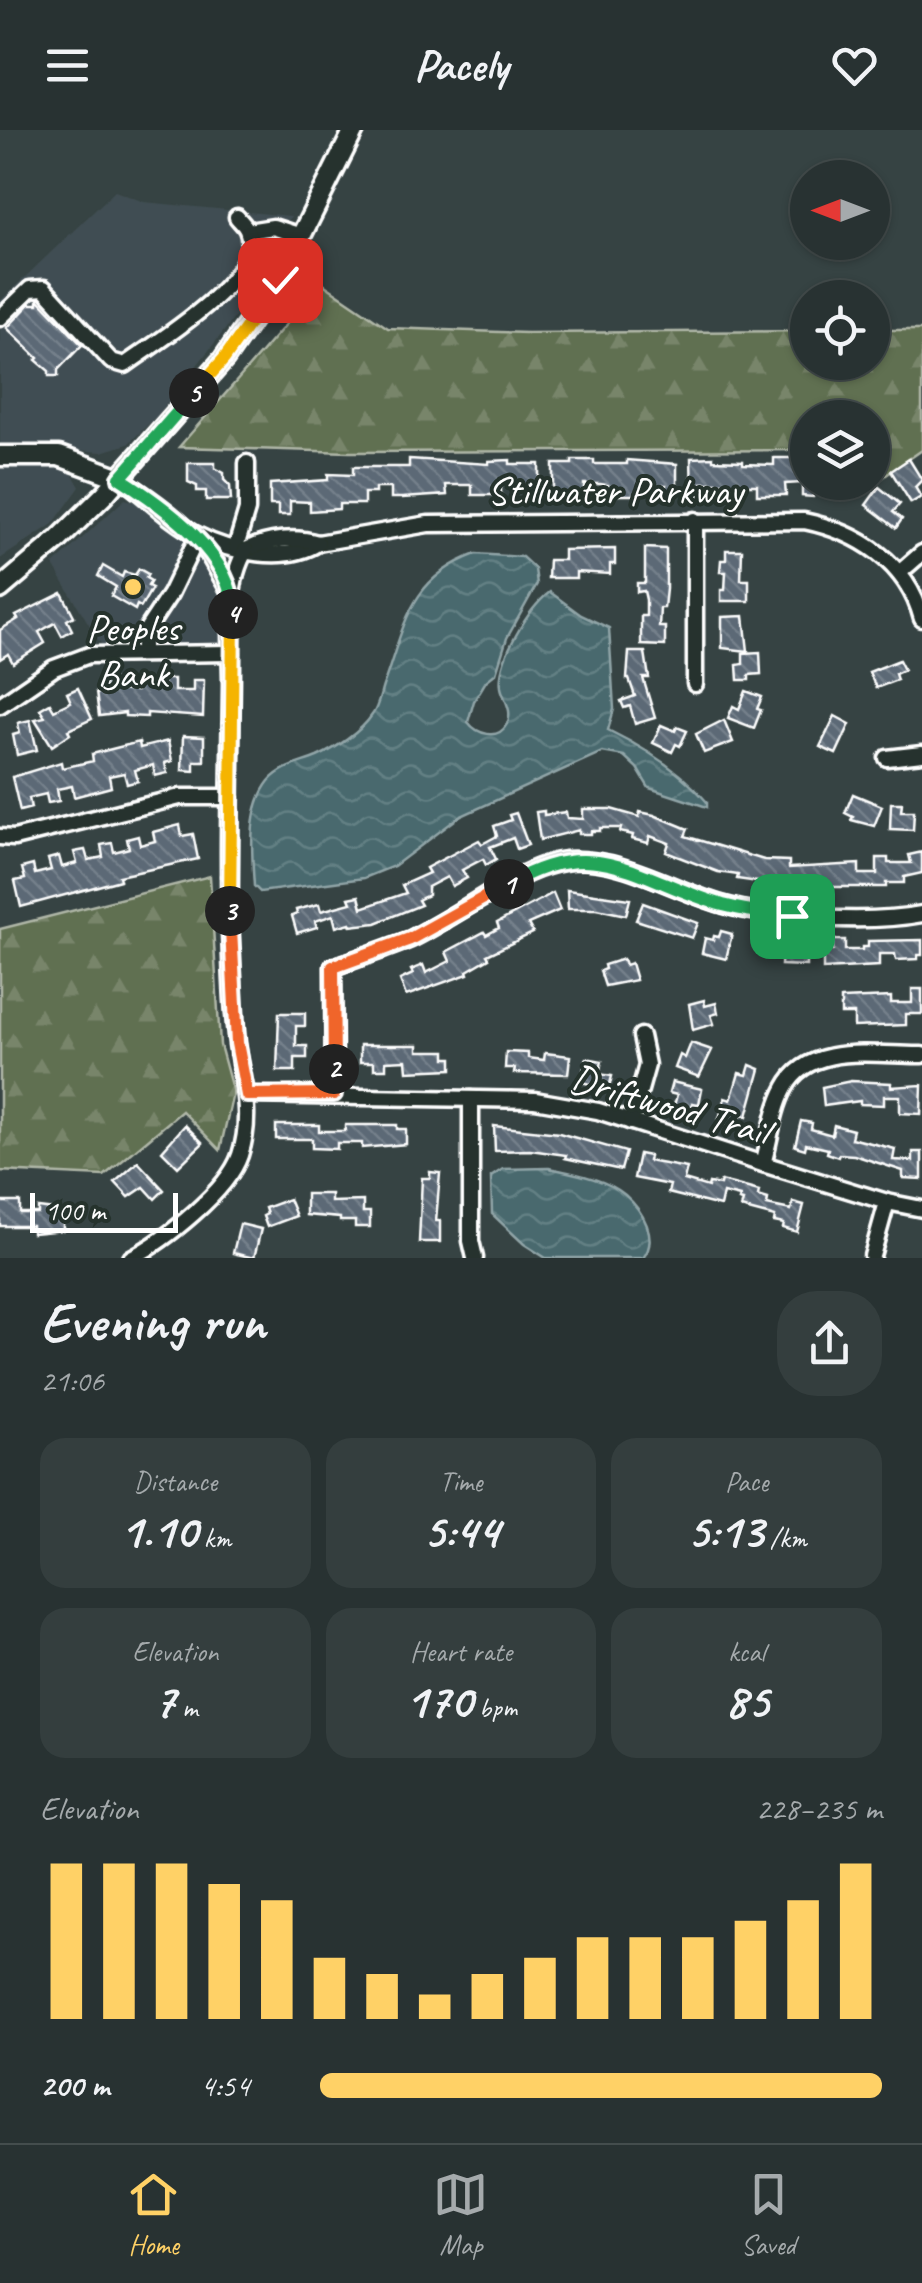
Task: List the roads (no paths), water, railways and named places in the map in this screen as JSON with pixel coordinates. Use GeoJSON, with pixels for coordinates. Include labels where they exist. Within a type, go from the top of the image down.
{"type":"FeatureCollection","features":[{"type":"Feature","properties":{"kind":"main road"},"geometry":{"type":"LineString","coordinates":[[0,589],[59,539],[120,478],[224,359],[280,280],[354,130]]}},
{"type":"Feature","properties":{"kind":"main road"},"geometry":{"type":"LineString","coordinates":[[0,456],[59,456],[120,478]]}},
{"type":"Feature","properties":{"kind":"street"},"geometry":{"type":"LineString","coordinates":[[0,318],[30,289],[44,288],[110,361],[125,365],[225,290],[248,258],[248,231],[237,217]]}},
{"type":"Feature","properties":{"kind":"street"},"geometry":{"type":"LineString","coordinates":[[248,231],[273,227],[301,236]]}},
{"type":"Feature","properties":{"kind":"street"},"geometry":{"type":"LineString","coordinates":[[131,1258],[153,1247],[224,1183],[239,1159],[246,1130],[247,1095],[237,1043],[231,971],[230,798],[234,600],[247,510],[247,463]]}},
{"type":"Feature","properties":{"kind":"street","name":"Stillwater Parkway"},"geometry":{"type":"LineString","coordinates":[[120,478],[198,536],[242,549],[302,538],[318,543],[428,524],[804,521],[836,528],[872,548],[898,573]]}},
{"type":"Feature","properties":{"kind":"street"},"geometry":{"type":"LineString","coordinates":[[694,684],[695,520]]}},
{"type":"Feature","properties":{"kind":"street"},"geometry":{"type":"LineString","coordinates":[[143,654],[144,635],[170,594],[198,536],[218,565],[234,600]]}},
{"type":"Feature","properties":{"kind":"street"},"geometry":{"type":"LineString","coordinates":[[922,554],[898,573],[922,620]]}},
{"type":"Feature","properties":{"kind":"street"},"geometry":{"type":"LineString","coordinates":[[0,705],[54,668],[88,655],[232,653]]}},
{"type":"Feature","properties":{"kind":"street"},"geometry":{"type":"LineString","coordinates":[[888,758],[922,754]]}},
{"type":"Feature","properties":{"kind":"street"},"geometry":{"type":"LineString","coordinates":[[0,838],[14,838],[180,797],[230,798]]}},
{"type":"Feature","properties":{"kind":"street"},"geometry":{"type":"LineString","coordinates":[[334,1094],[333,967],[410,939],[528,872],[562,860],[599,860],[722,904],[760,913],[891,918],[922,914]]}},
{"type":"Feature","properties":{"kind":"street"},"geometry":{"type":"LineString","coordinates":[[631,1122],[647,1066],[641,1036]]}},
{"type":"Feature","properties":{"kind":"street"},"geometry":{"type":"LineString","coordinates":[[763,1164],[784,1089],[798,1069],[821,1056],[922,1055]]}},
{"type":"Feature","properties":{"kind":"street","name":"Driftwood Trail"},"geometry":{"type":"LineString","coordinates":[[247,1095],[535,1100],[598,1111],[887,1202],[922,1209]]}},
{"type":"Feature","properties":{"kind":"street"},"geometry":{"type":"LineString","coordinates":[[471,1099],[471,1241],[475,1258]]}},
{"type":"Feature","properties":{"kind":"street"},"geometry":{"type":"LineString","coordinates":[[872,1256],[887,1202]]}},
{"type":"Feature","properties":{"kind":"water"},"geometry":{"type":"Polygon","coordinates":[[[476,554],[522,557],[535,569],[537,584],[507,638],[496,673],[474,701],[468,722],[488,734],[498,733],[507,724],[509,709],[501,687],[504,663],[524,622],[550,592],[581,615],[609,628],[614,709],[608,730],[674,770],[697,790],[707,807],[649,788],[624,756],[602,752],[459,817],[394,866],[364,878],[260,892],[254,886],[252,832],[257,805],[269,781],[285,769],[332,749],[367,721],[377,705],[404,624],[422,591],[453,564],[476,554]]]}},
{"type":"Feature","properties":{"kind":"water"},"geometry":{"type":"Polygon","coordinates":[[[549,1168],[599,1181],[625,1195],[647,1225],[649,1242],[643,1258],[546,1258],[524,1244],[492,1214],[491,1177],[503,1169],[549,1168]]]}},
{"type":"Feature","properties":{"kind":"place","name":"Peoples Bank"},"geometry":{"type":"Point","coordinates":[133,587]}}]}
